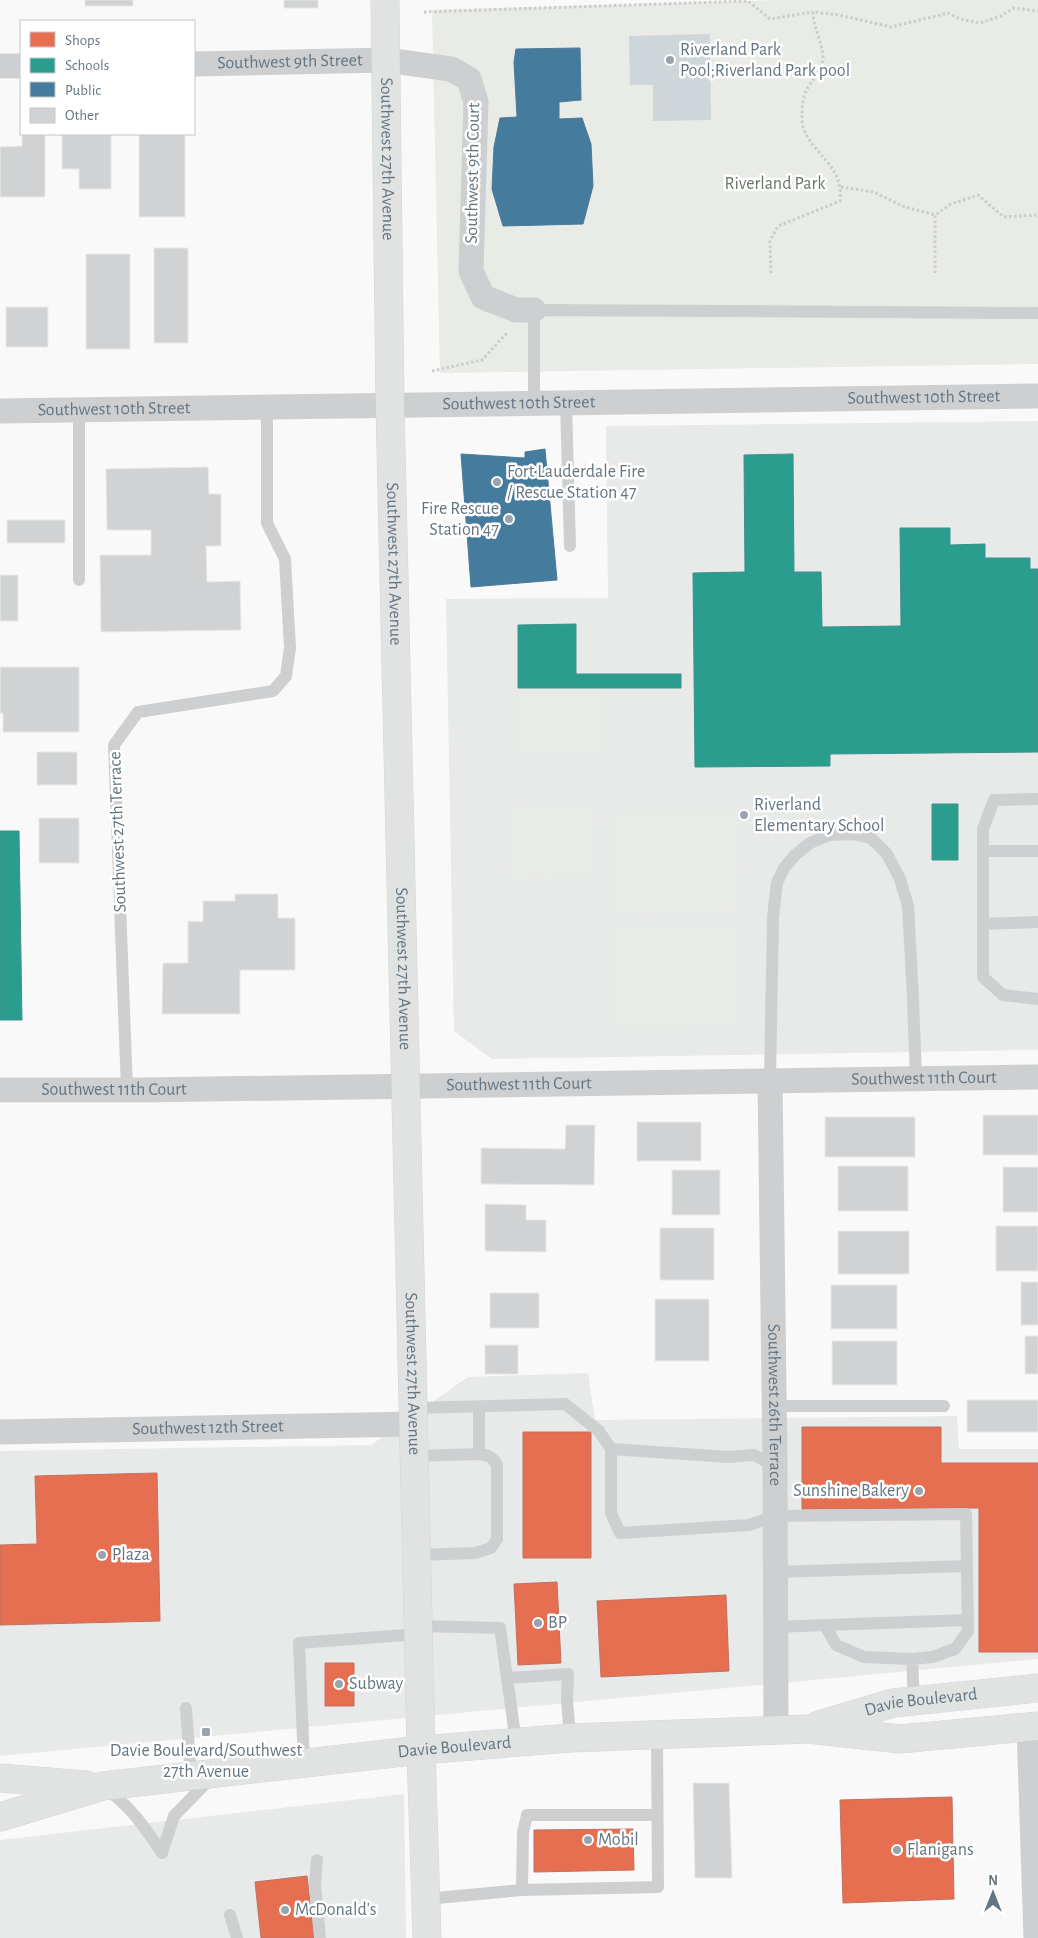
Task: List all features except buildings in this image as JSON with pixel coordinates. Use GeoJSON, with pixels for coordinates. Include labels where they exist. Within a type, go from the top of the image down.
{"type":"FeatureCollection","features":[{"type":"Feature","properties":{"kind":"street","name":"Southwest 27th Avenue"},"geometry":{"type":"LineString","coordinates":[[385,0],[390,406],[427,1938]]}},
{"type":"Feature","properties":{"kind":"street","name":"Southwest 9th Street"},"geometry":{"type":"LineString","coordinates":[[195,64],[386,60]]}},
{"type":"Feature","properties":{"kind":"street","name":"Southwest 9th Court"},"geometry":{"type":"LineString","coordinates":[[386,60],[451,69],[469,79],[476,102],[471,271],[483,297],[516,310],[534,310]]}},
{"type":"Feature","properties":{"kind":"street"},"geometry":{"type":"LineString","coordinates":[[0,66],[20,66]]}},
{"type":"Feature","properties":{"kind":"street","name":"Southwest 10th Street"},"geometry":{"type":"LineString","coordinates":[[0,411],[1038,396]]}},
{"type":"Feature","properties":{"kind":"street","name":"Southwest 11th Court"},"geometry":{"type":"LineString","coordinates":[[0,1090],[127,1090],[1038,1077]]}},
{"type":"Feature","properties":{"kind":"street","name":"Southwest 26th Terrace"},"geometry":{"type":"LineString","coordinates":[[770,1080],[776,1730]]}},
{"type":"Feature","properties":{"kind":"street","name":"Southwest 12th Street"},"geometry":{"type":"LineString","coordinates":[[0,1432],[414,1416]]}},
{"type":"Feature","properties":{"kind":"street","name":"Davie Boulevard"},"geometry":{"type":"LineString","coordinates":[[808,1729],[894,1702],[1038,1688]]}},
{"type":"Feature","properties":{"kind":"street"},"geometry":{"type":"LineString","coordinates":[[1034,1727],[1036,1938]]}},
{"type":"Feature","properties":{"kind":"street","name":"Davie Boulevard"},"geometry":{"type":"LineString","coordinates":[[0,1817],[102,1786],[421,1750],[570,1738],[776,1730],[808,1729],[900,1738],[1034,1727]]}},
{"type":"Feature","properties":{"kind":"street","name":"Davie Boulevard"},"geometry":{"type":"LineString","coordinates":[[0,1778],[102,1786]]}},
{"type":"Feature","properties":{"kind":"lane"},"geometry":{"type":"LineString","coordinates":[[534,403],[534,310],[1038,313]]}},
{"type":"Feature","properties":{"kind":"lane"},"geometry":{"type":"LineString","coordinates":[[566,403],[570,546]]}},
{"type":"Feature","properties":{"kind":"lane","name":"Southwest 27th Terrace"},"geometry":{"type":"LineString","coordinates":[[127,1090],[114,745],[138,712],[273,691],[286,676],[290,648],[285,559],[267,523],[267,407]]}},
{"type":"Feature","properties":{"kind":"lane"},"geometry":{"type":"LineString","coordinates":[[79,410],[79,580]]}},
{"type":"Feature","properties":{"kind":"lane"},"geometry":{"type":"LineString","coordinates":[[1038,799],[994,800],[983,829],[983,977],[1003,995],[1038,999]]}},
{"type":"Feature","properties":{"kind":"lane"},"geometry":{"type":"LineString","coordinates":[[770,1080],[773,917],[777,883],[784,868],[795,855],[810,843],[829,835],[852,834],[871,838],[887,854],[900,879],[908,906],[916,1079]]}},
{"type":"Feature","properties":{"kind":"lane"},"geometry":{"type":"LineString","coordinates":[[983,851],[1038,851]]}},
{"type":"Feature","properties":{"kind":"lane"},"geometry":{"type":"LineString","coordinates":[[983,924],[1038,922]]}},
{"type":"Feature","properties":{"kind":"lane"},"geometry":{"type":"LineString","coordinates":[[414,1416],[480,1407],[565,1404],[599,1431],[611,1449],[611,1513],[620,1534],[749,1525],[774,1516],[966,1514],[968,1631],[955,1649],[932,1657],[912,1659],[864,1656],[836,1645],[825,1625]]}},
{"type":"Feature","properties":{"kind":"lane"},"geometry":{"type":"LineString","coordinates":[[773,1406],[944,1406]]}},
{"type":"Feature","properties":{"kind":"lane"},"geometry":{"type":"LineString","coordinates":[[480,1407],[480,1454]]}},
{"type":"Feature","properties":{"kind":"lane"},"geometry":{"type":"LineString","coordinates":[[611,1449],[728,1457],[754,1455],[775,1466]]}},
{"type":"Feature","properties":{"kind":"lane"},"geometry":{"type":"LineString","coordinates":[[415,1456],[480,1454],[494,1459],[497,1465],[497,1539],[491,1548],[475,1553],[417,1555]]}},
{"type":"Feature","properties":{"kind":"lane"},"geometry":{"type":"LineString","coordinates":[[775,1572],[967,1566]]}},
{"type":"Feature","properties":{"kind":"lane"},"geometry":{"type":"LineString","coordinates":[[776,1627],[968,1620]]}},
{"type":"Feature","properties":{"kind":"lane"},"geometry":{"type":"LineString","coordinates":[[304,1763],[299,1643],[419,1630],[500,1628],[516,1742]]}},
{"type":"Feature","properties":{"kind":"lane"},"geometry":{"type":"LineString","coordinates":[[912,1659],[914,1700]]}},
{"type":"Feature","properties":{"kind":"lane"},"geometry":{"type":"LineString","coordinates":[[507,1678],[568,1674],[567,1700],[570,1738]]}},
{"type":"Feature","properties":{"kind":"lane"},"geometry":{"type":"LineString","coordinates":[[102,1786],[124,1802],[146,1828],[162,1853],[174,1816],[204,1774],[186,1708]]}},
{"type":"Feature","properties":{"kind":"lane"},"geometry":{"type":"LineString","coordinates":[[426,1899],[522,1890],[658,1887],[658,1735]]}},
{"type":"Feature","properties":{"kind":"lane"},"geometry":{"type":"LineString","coordinates":[[522,1890],[523,1832],[527,1815],[658,1815]]}},
{"type":"Feature","properties":{"kind":"lane"},"geometry":{"type":"LineString","coordinates":[[317,1860],[315,1884],[320,1938]]}},
{"type":"Feature","properties":{"kind":"lane"},"geometry":{"type":"LineString","coordinates":[[230,1915],[237,1938]]}},
{"type":"Feature","properties":{"kind":"path"},"geometry":{"type":"LineString","coordinates":[[424,12],[748,1],[770,19],[814,12],[839,15],[891,26],[948,13],[960,20],[980,23],[1001,16],[1014,8],[1038,11]]}},
{"type":"Feature","properties":{"kind":"path"},"geometry":{"type":"LineString","coordinates":[[771,273],[770,241],[778,226],[840,200],[842,187],[829,162],[811,143],[802,126],[802,106],[807,90],[820,69],[823,57],[814,20],[814,12]]}},
{"type":"Feature","properties":{"kind":"path"},"geometry":{"type":"LineString","coordinates":[[842,187],[874,192],[902,206],[935,215],[951,204],[978,195],[1004,217],[1038,215]]}},
{"type":"Feature","properties":{"kind":"path"},"geometry":{"type":"LineString","coordinates":[[935,215],[935,273]]}},
{"type":"Feature","properties":{"kind":"path"},"geometry":{"type":"LineString","coordinates":[[432,371],[482,360],[508,332]]}},
{"type":"Feature","properties":{"kind":"shaded area","name":"Riverland Park Pool;Riverland Park pool"},"geometry":{"type":"Polygon","coordinates":[[[710,34],[711,120],[653,121],[653,85],[630,85],[629,36],[710,34]]]}},
{"type":"Feature","properties":{"kind":"shaded area","name":"Riverland Elementary School"},"geometry":{"type":"Polygon","coordinates":[[[1038,421],[1038,1050],[492,1059],[454,1031],[446,599],[608,598],[606,426],[1038,421]]]}},
{"type":"Feature","properties":{"kind":"shaded area"},"geometry":{"type":"Polygon","coordinates":[[[588,1373],[595,1420],[957,1416],[959,1449],[1038,1449],[1038,1659],[0,1756],[0,1451],[371,1445],[468,1377],[588,1373]]]}},
{"type":"Feature","properties":{"kind":"shaded area"},"geometry":{"type":"Polygon","coordinates":[[[404,1794],[406,1938],[0,1938],[0,1840],[404,1794]]]}},
{"type":"Feature","properties":{"kind":"green space","name":"Riverland Park"},"geometry":{"type":"Polygon","coordinates":[[[777,0],[1038,0],[1038,364],[440,373],[432,10],[777,0]]]}},
{"type":"Feature","properties":{"kind":"green space"},"geometry":{"type":"Polygon","coordinates":[[[516,696],[602,696],[602,754],[517,754],[516,696]]]}},
{"type":"Feature","properties":{"kind":"green space"},"geometry":{"type":"Polygon","coordinates":[[[594,805],[595,877],[507,879],[506,807],[594,805]]]}},
{"type":"Feature","properties":{"kind":"green space"},"geometry":{"type":"Polygon","coordinates":[[[737,810],[739,911],[613,914],[611,812],[737,810]]]}},
{"type":"Feature","properties":{"kind":"green space"},"geometry":{"type":"Polygon","coordinates":[[[738,925],[740,1027],[614,1029],[612,927],[738,925]]]}},
{"type":"Feature","properties":{"kind":"place","name":"Riverland Park Pool;Riverland Park pool"},"geometry":{"type":"Point","coordinates":[670,60]}},
{"type":"Feature","properties":{"kind":"place","name":"Fort Lauderdale Fire / Rescue Station 47"},"geometry":{"type":"Point","coordinates":[497,482]}},
{"type":"Feature","properties":{"kind":"place","name":"Fire Rescue Station 47"},"geometry":{"type":"Point","coordinates":[509,519]}},
{"type":"Feature","properties":{"kind":"place","name":"Riverland Elementary School"},"geometry":{"type":"Point","coordinates":[744,815]}},
{"type":"Feature","properties":{"kind":"place","name":"Sunshine Bakery"},"geometry":{"type":"Point","coordinates":[919,1491]}},
{"type":"Feature","properties":{"kind":"place","name":"Plaza"},"geometry":{"type":"Point","coordinates":[102,1555]}},
{"type":"Feature","properties":{"kind":"place","name":"BP"},"geometry":{"type":"Point","coordinates":[538,1623]}},
{"type":"Feature","properties":{"kind":"place","name":"Subway"},"geometry":{"type":"Point","coordinates":[339,1684]}},
{"type":"Feature","properties":{"kind":"place","name":"Davie Boulevard/Southwest 27th Avenue"},"geometry":{"type":"Point","coordinates":[206,1732]}},
{"type":"Feature","properties":{"kind":"place","name":"Mobil"},"geometry":{"type":"Point","coordinates":[588,1840]}},
{"type":"Feature","properties":{"kind":"place","name":"Flanigans"},"geometry":{"type":"Point","coordinates":[897,1850]}},
{"type":"Feature","properties":{"kind":"place","name":"McDonald's"},"geometry":{"type":"Point","coordinates":[285,1910]}}]}
